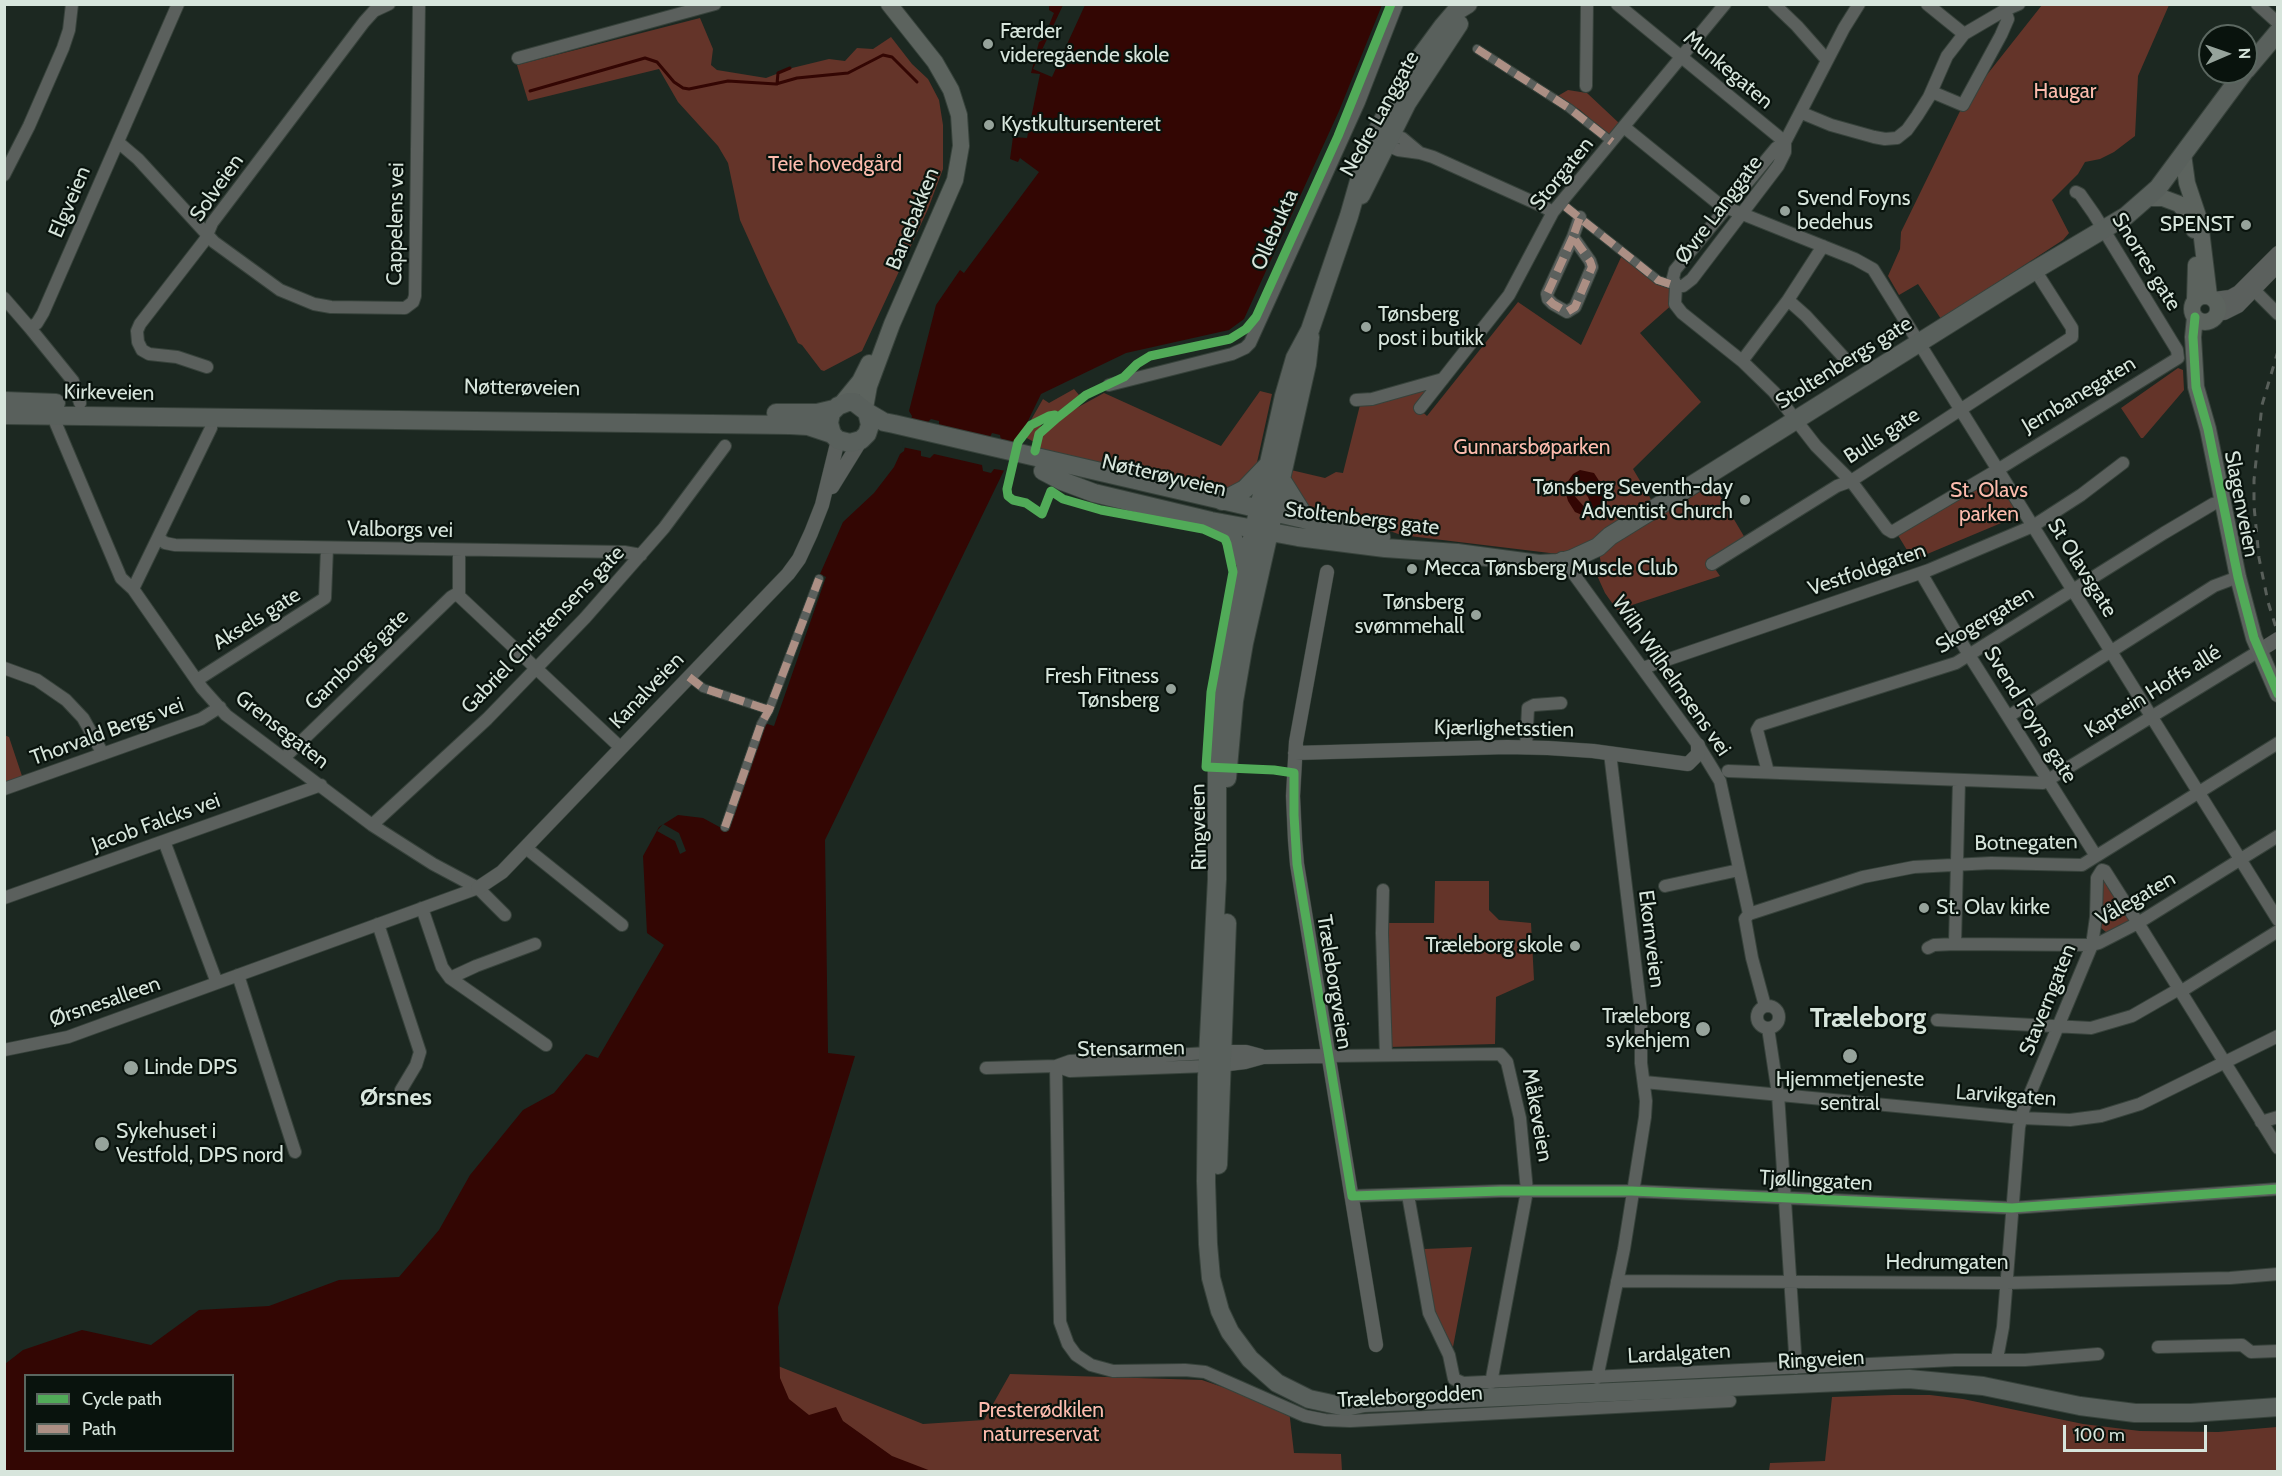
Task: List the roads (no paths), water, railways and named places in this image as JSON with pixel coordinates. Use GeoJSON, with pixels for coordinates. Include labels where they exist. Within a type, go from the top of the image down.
{"type":"FeatureCollection","features":[{"type":"Feature","properties":{"kind":"main road","name":"Banebakken"},"geometry":{"type":"LineString","coordinates":[[866,410],[869,386],[892,324],[955,180],[960,162],[961,131],[955,99],[942,73],[889,4]]}},
{"type":"Feature","properties":{"kind":"main road","name":"Nedre Langgate"},"geometry":{"type":"LineString","coordinates":[[1264,521],[1267,466],[1295,358],[1310,330],[1349,216],[1385,137],[1398,90],[1421,55],[1455,12],[1469,4]]}},
{"type":"Feature","properties":{"kind":"main road"},"geometry":{"type":"LineString","coordinates":[[2258,44],[2277,25]]}},
{"type":"Feature","properties":{"kind":"main road","name":"Stoltenbergs gate"},"geometry":{"type":"LineString","coordinates":[[2258,52],[2277,25]]}},
{"type":"Feature","properties":{"kind":"main road","name":"Stoltenbergs gate"},"geometry":{"type":"LineString","coordinates":[[1264,521],[1384,548],[1450,552],[1539,564],[1598,547],[1610,536],[1795,420],[2126,216],[2149,198],[2224,84]]}},
{"type":"Feature","properties":{"kind":"main road","name":"Stoltenbergs gate"},"geometry":{"type":"LineString","coordinates":[[2102,229],[2183,154],[2235,84]]}},
{"type":"Feature","properties":{"kind":"main road","name":"Slagenveien"},"geometry":{"type":"LineString","coordinates":[[2183,154],[2184,198],[2195,235],[2207,308],[2195,361],[2196,387],[2208,429],[2238,577],[2259,651],[2277,694]]}},
{"type":"Feature","properties":{"kind":"main road","name":"Slagenveien"},"geometry":{"type":"LineString","coordinates":[[2164,174],[2172,190],[2184,198]]}},
{"type":"Feature","properties":{"kind":"main road"},"geometry":{"type":"LineString","coordinates":[[2149,198],[2184,198]]}},
{"type":"Feature","properties":{"kind":"main road","name":"Banebakken"},"geometry":{"type":"LineString","coordinates":[[838,406],[860,381],[892,324]]}},
{"type":"Feature","properties":{"kind":"main road","name":"Nedre Langgate"},"geometry":{"type":"LineString","coordinates":[[1264,521],[1281,479],[1308,364],[1310,330]]}},
{"type":"Feature","properties":{"kind":"main road"},"geometry":{"type":"LineString","coordinates":[[893,430],[850,443],[835,437],[829,423],[838,406],[854,402],[893,430],[1033,464]]}},
{"type":"Feature","properties":{"kind":"main road","name":"Kirkeveien"},"geometry":{"type":"LineString","coordinates":[[7,407],[80,403],[211,411]]}},
{"type":"Feature","properties":{"kind":"main road","name":"Nøtterøveien"},"geometry":{"type":"LineString","coordinates":[[211,411],[817,413],[838,406]]}},
{"type":"Feature","properties":{"kind":"main road","name":"Kirkeveien"},"geometry":{"type":"LineString","coordinates":[[7,407],[211,411]]}},
{"type":"Feature","properties":{"kind":"main road"},"geometry":{"type":"LineString","coordinates":[[862,439],[870,426],[866,410]]}},
{"type":"Feature","properties":{"kind":"main road","name":"Nøtterøveien"},"geometry":{"type":"LineString","coordinates":[[211,411],[790,424],[808,426],[835,437]]}},
{"type":"Feature","properties":{"kind":"main road","name":"Nøtterøyveien"},"geometry":{"type":"LineString","coordinates":[[1033,464],[1222,501],[1264,521]]}},
{"type":"Feature","properties":{"kind":"main road","name":"Nøtterøyveien"},"geometry":{"type":"LineString","coordinates":[[1033,464],[1083,489],[1211,521],[1264,521]]}},
{"type":"Feature","properties":{"kind":"main road","name":"Nøtterøyveien"},"geometry":{"type":"LineString","coordinates":[[1033,464],[1056,472],[1264,521]]}},
{"type":"Feature","properties":{"kind":"main road"},"geometry":{"type":"LineString","coordinates":[[1222,501],[1245,489],[1267,466]]}},
{"type":"Feature","properties":{"kind":"main road"},"geometry":{"type":"LineString","coordinates":[[1281,479],[1306,519]]}},
{"type":"Feature","properties":{"kind":"main road","name":"Stoltenbergs gate"},"geometry":{"type":"LineString","coordinates":[[1264,521],[1306,519],[1450,552]]}},
{"type":"Feature","properties":{"kind":"main road"},"geometry":{"type":"LineString","coordinates":[[1211,521],[1232,537],[1246,564]]}},
{"type":"Feature","properties":{"kind":"main road","name":"Stoltenbergs gate"},"geometry":{"type":"LineString","coordinates":[[1264,521],[1326,525]]}},
{"type":"Feature","properties":{"kind":"main road","name":"Ringveien"},"geometry":{"type":"LineString","coordinates":[[1264,521],[1246,564],[1227,651],[1218,721],[1215,1059],[1208,1244],[1211,1278],[1224,1320],[1236,1342],[1267,1376],[1309,1399],[1346,1407],[1364,1404],[1909,1379],[1983,1386],[2080,1406],[2135,1413],[2191,1413],[2277,1407]]}},
{"type":"Feature","properties":{"kind":"main road","name":"Ringveien"},"geometry":{"type":"LineString","coordinates":[[1215,1059],[1228,900],[1228,759],[1264,521]]}},
{"type":"Feature","properties":{"kind":"street"},"geometry":{"type":"LineString","coordinates":[[4,175],[25,136],[63,48],[69,30],[72,4]]}},
{"type":"Feature","properties":{"kind":"street","name":"Elgveien"},"geometry":{"type":"LineString","coordinates":[[30,328],[44,313],[178,4]]}},
{"type":"Feature","properties":{"kind":"street","name":"Solveien"},"geometry":{"type":"LineString","coordinates":[[207,367],[177,357],[148,354],[142,350],[136,336],[140,324],[207,234],[212,223],[364,22],[374,11],[389,4]]}},
{"type":"Feature","properties":{"kind":"street","name":"Cappelens vei"},"geometry":{"type":"LineString","coordinates":[[118,142],[138,159],[214,242],[272,285],[296,298],[330,307],[405,309],[413,302],[415,296],[418,4]]}},
{"type":"Feature","properties":{"kind":"street"},"geometry":{"type":"LineString","coordinates":[[518,58],[715,4]]}},
{"type":"Feature","properties":{"kind":"street","name":"Ollebukta"},"geometry":{"type":"LineString","coordinates":[[1110,385],[1232,354],[1250,343],[1359,102],[1397,4]]}},
{"type":"Feature","properties":{"kind":"street"},"geometry":{"type":"LineString","coordinates":[[1586,86],[1587,4]]}},
{"type":"Feature","properties":{"kind":"street","name":"Munkegaten"},"geometry":{"type":"LineString","coordinates":[[1617,4],[1785,142]]}},
{"type":"Feature","properties":{"kind":"street","name":"Storgaten"},"geometry":{"type":"LineString","coordinates":[[1420,408],[1509,295],[1553,213],[1725,4]]}},
{"type":"Feature","properties":{"kind":"street"},"geometry":{"type":"LineString","coordinates":[[1774,4],[1827,60]]}},
{"type":"Feature","properties":{"kind":"street","name":"Øvre Langgate"},"geometry":{"type":"LineString","coordinates":[[1785,142],[1785,152],[1778,166],[1743,214],[1692,279],[1683,286],[1676,286],[1673,278],[1675,270],[1776,148],[1785,142],[1859,4]]}},
{"type":"Feature","properties":{"kind":"street"},"geometry":{"type":"LineString","coordinates":[[1927,4],[1964,34]]}},
{"type":"Feature","properties":{"kind":"street"},"geometry":{"type":"LineString","coordinates":[[2257,4],[2277,25]]}},
{"type":"Feature","properties":{"kind":"street"},"geometry":{"type":"LineString","coordinates":[[1802,113],[1874,138],[1897,138],[1907,130],[1932,92],[1947,56],[1964,34],[2013,6]]}},
{"type":"Feature","properties":{"kind":"street"},"geometry":{"type":"LineString","coordinates":[[1932,92],[1963,105],[2001,36],[2013,6]]}},
{"type":"Feature","properties":{"kind":"street"},"geometry":{"type":"LineString","coordinates":[[1477,49],[1569,108],[1612,142]]}},
{"type":"Feature","properties":{"kind":"street","name":"St Olavsgate"},"geometry":{"type":"LineString","coordinates":[[1624,127],[1706,195],[1726,208],[1871,267],[1999,469],[2277,920]]}},
{"type":"Feature","properties":{"kind":"street"},"geometry":{"type":"LineString","coordinates":[[1385,137],[1398,150],[1420,153],[1536,203],[1553,213]]}},
{"type":"Feature","properties":{"kind":"street","name":"Snorres gate"},"geometry":{"type":"LineString","coordinates":[[2076,192],[2080,194],[2102,229],[2177,350],[2178,356]]}},
{"type":"Feature","properties":{"kind":"street"},"geometry":{"type":"LineString","coordinates":[[1566,207],[1658,280],[1676,286],[1675,304],[1682,313],[1742,361],[1774,392],[1822,454],[1851,480],[1887,529],[1892,532],[1999,469]]}},
{"type":"Feature","properties":{"kind":"street"},"geometry":{"type":"LineString","coordinates":[[1573,237],[1592,267],[1575,307],[1569,312],[1553,304],[1547,296],[1580,217]]}},
{"type":"Feature","properties":{"kind":"street"},"geometry":{"type":"LineString","coordinates":[[1742,361],[1788,300],[1823,246]]}},
{"type":"Feature","properties":{"kind":"street"},"geometry":{"type":"LineString","coordinates":[[2207,308],[2229,312],[2238,306],[2277,253]]}},
{"type":"Feature","properties":{"kind":"street"},"geometry":{"type":"LineString","coordinates":[[2251,287],[2277,266]]}},
{"type":"Feature","properties":{"kind":"street","name":"Bulls gate"},"geometry":{"type":"LineString","coordinates":[[1712,564],[1837,486],[1851,480],[2072,337],[2072,328],[2035,270]]}},
{"type":"Feature","properties":{"kind":"street"},"geometry":{"type":"LineString","coordinates":[[2251,287],[2277,314]]}},
{"type":"Feature","properties":{"kind":"street"},"geometry":{"type":"LineString","coordinates":[[1788,300],[1806,316],[1848,362]]}},
{"type":"Feature","properties":{"kind":"street"},"geometry":{"type":"LineString","coordinates":[[7,305],[30,328],[73,381],[80,403]]}},
{"type":"Feature","properties":{"kind":"street","name":"Jernbanegaten"},"geometry":{"type":"LineString","coordinates":[[1999,469],[2167,366],[2178,356]]}},
{"type":"Feature","properties":{"kind":"street"},"geometry":{"type":"LineString","coordinates":[[1356,400],[1372,399],[1444,379]]}},
{"type":"Feature","properties":{"kind":"street"},"geometry":{"type":"LineString","coordinates":[[134,589],[211,428],[211,411]]}},
{"type":"Feature","properties":{"kind":"street","name":"Grensegaten"},"geometry":{"type":"LineString","coordinates":[[56,424],[115,568],[134,589],[197,681],[226,715],[372,825],[433,864],[478,888],[505,915]]}},
{"type":"Feature","properties":{"kind":"street","name":"Kanalveien"},"geometry":{"type":"LineString","coordinates":[[822,505],[835,437]]}},
{"type":"Feature","properties":{"kind":"street","name":"Kanalveien"},"geometry":{"type":"LineString","coordinates":[[478,888],[494,879],[526,848],[788,574],[807,543],[822,505],[862,439]]}},
{"type":"Feature","properties":{"kind":"street","name":"Gabriel Christensens gate"},"geometry":{"type":"LineString","coordinates":[[372,825],[487,719],[585,618],[664,528],[725,446]]}},
{"type":"Feature","properties":{"kind":"street","name":"Vestfoldgaten"},"geometry":{"type":"LineString","coordinates":[[1642,668],[1921,573],[2033,526],[2081,495],[2123,463]]}},
{"type":"Feature","properties":{"kind":"street","name":"Skogergaten"},"geometry":{"type":"LineString","coordinates":[[1768,772],[1757,730],[1765,721],[1937,670],[1969,655],[2213,504],[2223,501]]}},
{"type":"Feature","properties":{"kind":"street","name":"Valborgs vei"},"geometry":{"type":"LineString","coordinates":[[159,538],[165,543],[175,545],[624,552],[641,555]]}},
{"type":"Feature","properties":{"kind":"street","name":"Aksels gate"},"geometry":{"type":"LineString","coordinates":[[197,681],[325,598],[327,548]]}},
{"type":"Feature","properties":{"kind":"street"},"geometry":{"type":"LineString","coordinates":[[459,550],[458,593],[621,748]]}},
{"type":"Feature","properties":{"kind":"street","name":"Wilh Wilhelmsens vei"},"geometry":{"type":"LineString","coordinates":[[1559,558],[1698,745],[1720,781],[1749,914],[1745,919],[1752,958],[1765,1006],[1775,1008],[1779,1018],[1778,1023],[1768,1028],[1778,1094]]}},
{"type":"Feature","properties":{"kind":"street","name":"Træleborgveien"},"geometry":{"type":"LineString","coordinates":[[1327,572],[1295,753],[1293,796],[1297,864],[1376,1345]]}},
{"type":"Feature","properties":{"kind":"street","name":"Svend Foyns gate"},"geometry":{"type":"LineString","coordinates":[[1921,573],[1969,655],[2096,856]]}},
{"type":"Feature","properties":{"kind":"street"},"geometry":{"type":"LineString","coordinates":[[2009,716],[2214,586],[2238,577]]}},
{"type":"Feature","properties":{"kind":"street"},"geometry":{"type":"LineString","coordinates":[[725,827],[761,724],[769,710],[819,579]]}},
{"type":"Feature","properties":{"kind":"street","name":"Gamborgs gate"},"geometry":{"type":"LineString","coordinates":[[284,758],[451,597],[458,593]]}},
{"type":"Feature","properties":{"kind":"street","name":"Kaptein Hoffs allé"},"geometry":{"type":"LineString","coordinates":[[2049,780],[2277,639]]}},
{"type":"Feature","properties":{"kind":"street"},"geometry":{"type":"LineString","coordinates":[[4,669],[37,680],[66,699],[87,725],[103,754]]}},
{"type":"Feature","properties":{"kind":"street"},"geometry":{"type":"LineString","coordinates":[[689,677],[703,688],[769,710]]}},
{"type":"Feature","properties":{"kind":"street"},"geometry":{"type":"LineString","coordinates":[[1526,748],[1527,712],[1530,706],[1561,703]]}},
{"type":"Feature","properties":{"kind":"street","name":"Thorvald Bergs vei"},"geometry":{"type":"LineString","coordinates":[[4,789],[201,719],[220,708]]}},
{"type":"Feature","properties":{"kind":"street","name":"Botnegaten"},"geometry":{"type":"LineString","coordinates":[[1749,914],[1863,877],[1914,867],[1957,864],[2079,865],[2277,743]]}},
{"type":"Feature","properties":{"kind":"street","name":"Kjærlighetsstien"},"geometry":{"type":"LineString","coordinates":[[1295,753],[1526,748],[1610,753],[1688,764],[1698,754],[1698,745]]}},
{"type":"Feature","properties":{"kind":"street","name":"Ekornveien"},"geometry":{"type":"LineString","coordinates":[[1598,1378],[1645,1117],[1641,1063],[1641,1012],[1610,753]]}},
{"type":"Feature","properties":{"kind":"street"},"geometry":{"type":"LineString","coordinates":[[1728,771],[2031,783],[2049,780]]}},
{"type":"Feature","properties":{"kind":"street"},"geometry":{"type":"LineString","coordinates":[[1955,944],[1959,780]]}},
{"type":"Feature","properties":{"kind":"street","name":"Jacob Falcks vei"},"geometry":{"type":"LineString","coordinates":[[4,898],[321,785]]}},
{"type":"Feature","properties":{"kind":"street","name":"Vålegaten"},"geometry":{"type":"LineString","coordinates":[[1928,948],[1934,945],[1955,944],[2092,945],[2138,923],[2277,836]]}},
{"type":"Feature","properties":{"kind":"street"},"geometry":{"type":"LineString","coordinates":[[164,841],[217,983]]}},
{"type":"Feature","properties":{"kind":"street"},"geometry":{"type":"LineString","coordinates":[[526,848],[622,925]]}},
{"type":"Feature","properties":{"kind":"street"},"geometry":{"type":"LineString","coordinates":[[1665,886],[1739,870]]}},
{"type":"Feature","properties":{"kind":"street","name":"Staverngaten"},"geometry":{"type":"LineString","coordinates":[[1997,1359],[2002,1327],[2019,1127],[2092,945],[2097,917],[2097,878],[2102,870],[2105,871],[2138,923]]}},
{"type":"Feature","properties":{"kind":"street","name":"Ørsnesalleen"},"geometry":{"type":"LineString","coordinates":[[4,1050],[68,1037],[478,888]]}},
{"type":"Feature","properties":{"kind":"street"},"geometry":{"type":"LineString","coordinates":[[1383,890],[1386,1055]]}},
{"type":"Feature","properties":{"kind":"street"},"geometry":{"type":"LineString","coordinates":[[422,909],[442,967],[450,978],[546,1045]]}},
{"type":"Feature","properties":{"kind":"street"},"geometry":{"type":"LineString","coordinates":[[2138,923],[2277,1148]]}},
{"type":"Feature","properties":{"kind":"street"},"geometry":{"type":"LineString","coordinates":[[378,924],[420,1052],[416,1065],[401,1090]]}},
{"type":"Feature","properties":{"kind":"street"},"geometry":{"type":"LineString","coordinates":[[1937,1020],[2091,1028],[2108,1025],[2132,1016],[2180,991],[2277,931]]}},
{"type":"Feature","properties":{"kind":"street"},"geometry":{"type":"LineString","coordinates":[[450,978],[536,944]]}},
{"type":"Feature","properties":{"kind":"street"},"geometry":{"type":"LineString","coordinates":[[238,975],[295,1152]]}},
{"type":"Feature","properties":{"kind":"street","name":"Larvikgaten"},"geometry":{"type":"LineString","coordinates":[[1644,1082],[2022,1118],[2070,1120],[2101,1116],[2140,1104],[2277,1036]]}},
{"type":"Feature","properties":{"kind":"street","name":"Måkeveien"},"geometry":{"type":"LineString","coordinates":[[1215,1059],[1246,1052],[1263,1057],[1500,1054],[1507,1062],[1520,1118],[1527,1191],[1491,1383]]}},
{"type":"Feature","properties":{"kind":"street","name":"Stensarmen"},"geometry":{"type":"LineString","coordinates":[[1056,1065],[1070,1071],[1215,1059]]}},
{"type":"Feature","properties":{"kind":"street"},"geometry":{"type":"LineString","coordinates":[[986,1068],[1056,1065]]}},
{"type":"Feature","properties":{"kind":"street","name":"Træleborgodden"},"geometry":{"type":"LineString","coordinates":[[1056,1065],[1060,1322],[1068,1344],[1076,1355],[1090,1365],[1113,1371],[1205,1372],[1289,1410],[1325,1420],[1350,1421],[1730,1401]]}},
{"type":"Feature","properties":{"kind":"street"},"geometry":{"type":"LineString","coordinates":[[1778,1094],[1796,1368]]}},
{"type":"Feature","properties":{"kind":"street"},"geometry":{"type":"LineString","coordinates":[[2261,1122],[2277,1117]]}},
{"type":"Feature","properties":{"kind":"street","name":"Tjøllinggaten"},"geometry":{"type":"LineString","coordinates":[[1352,1196],[1527,1191],[1632,1191],[2012,1208],[2277,1190]]}},
{"type":"Feature","properties":{"kind":"street","name":"Lardalgaten"},"geometry":{"type":"LineString","coordinates":[[1408,1195],[1429,1313],[1449,1355],[1454,1379],[1462,1383],[1997,1359],[2025,1360],[2098,1354]]}},
{"type":"Feature","properties":{"kind":"street","name":"Hedrumgaten"},"geometry":{"type":"LineString","coordinates":[[1617,1281],[2006,1283],[2229,1278],[2277,1274]]}},
{"type":"Feature","properties":{"kind":"street"},"geometry":{"type":"LineString","coordinates":[[2158,1347],[2242,1345],[2252,1352],[2277,1351]]}},
{"type":"Feature","properties":{"kind":"waterway"},"geometry":{"type":"LineString","coordinates":[[530,91],[645,58],[657,62],[674,82],[689,89],[728,81],[776,84],[797,78],[848,73],[883,55],[892,57],[917,82]]}},
{"type":"Feature","properties":{"kind":"waterway"},"geometry":{"type":"LineString","coordinates":[[777,84],[778,73],[790,68]]}},
{"type":"Feature","properties":{"kind":"railway"},"geometry":{"type":"LineString","coordinates":[[2278,351],[2262,405],[2254,480],[2259,558],[2268,602],[2278,634]]}},
{"type":"Feature","properties":{"kind":"place","name":"Færder videregående skole"},"geometry":{"type":"Point","coordinates":[988,44]}},
{"type":"Feature","properties":{"kind":"place","name":"Kystkultursenteret"},"geometry":{"type":"Point","coordinates":[989,125]}},
{"type":"Feature","properties":{"kind":"place","name":"Svend Foyns bedehus"},"geometry":{"type":"Point","coordinates":[1785,211]}},
{"type":"Feature","properties":{"kind":"place","name":"SPENST"},"geometry":{"type":"Point","coordinates":[2246,225]}},
{"type":"Feature","properties":{"kind":"place","name":"Tønsberg post i butikk"},"geometry":{"type":"Point","coordinates":[1366,327]}},
{"type":"Feature","properties":{"kind":"place","name":"Tønsberg Seventh-day Adventist Church"},"geometry":{"type":"Point","coordinates":[1745,500]}},
{"type":"Feature","properties":{"kind":"place","name":"Mecca Tønsberg Muscle Club"},"geometry":{"type":"Point","coordinates":[1412,569]}},
{"type":"Feature","properties":{"kind":"place","name":"Tønsberg svømmehall"},"geometry":{"type":"Point","coordinates":[1476,615]}},
{"type":"Feature","properties":{"kind":"place","name":"Fresh Fitness Tønsberg"},"geometry":{"type":"Point","coordinates":[1171,689]}},
{"type":"Feature","properties":{"kind":"place","name":"St. Olav kirke"},"geometry":{"type":"Point","coordinates":[1924,908]}},
{"type":"Feature","properties":{"kind":"place","name":"Træleborg skole"},"geometry":{"type":"Point","coordinates":[1575,946]}},
{"type":"Feature","properties":{"kind":"place","name":"Træleborg sykehjem"},"geometry":{"type":"Point","coordinates":[1703,1029]}},
{"type":"Feature","properties":{"kind":"place","name":"Hjemmetjeneste sentral"},"geometry":{"type":"Point","coordinates":[1850,1056]}},
{"type":"Feature","properties":{"kind":"place","name":"Linde DPS"},"geometry":{"type":"Point","coordinates":[131,1068]}},
{"type":"Feature","properties":{"kind":"place","name":"Sykehuset i Vestfold, DPS nord"},"geometry":{"type":"Point","coordinates":[102,1144]}},
{"type":"Feature","properties":{"kind":"district","name":"Træleborg"},"geometry":{"type":"Point","coordinates":[1868,1019]}},
{"type":"Feature","properties":{"kind":"district","name":"Ørsnes"},"geometry":{"type":"Point","coordinates":[396,1098]}},
{"type":"Feature","properties":{"kind":"park label","name":"Haugar"},"geometry":{"type":"Point","coordinates":[2065,92]}},
{"type":"Feature","properties":{"kind":"park label","name":"Teie hovedgård"},"geometry":{"type":"Point","coordinates":[835,165]}},
{"type":"Feature","properties":{"kind":"park label","name":"Gunnarsbøparken"},"geometry":{"type":"Point","coordinates":[1532,448]}},
{"type":"Feature","properties":{"kind":"park label","name":"St. Olavs parken"},"geometry":{"type":"Point","coordinates":[1989,503]}},
{"type":"Feature","properties":{"kind":"park label","name":"Presterødkilen naturreservat"},"geometry":{"type":"Point","coordinates":[1041,1423]}}]}
